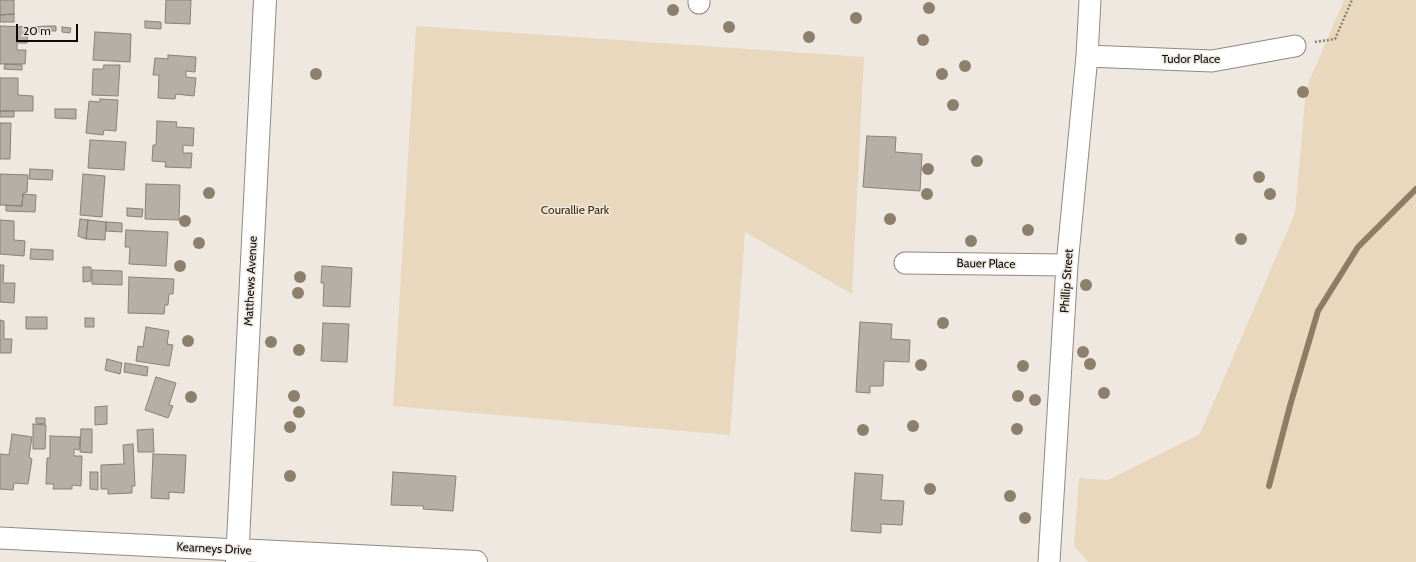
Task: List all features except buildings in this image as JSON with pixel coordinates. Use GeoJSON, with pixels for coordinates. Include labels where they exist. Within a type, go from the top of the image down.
{"type":"FeatureCollection","features":[{"type":"Feature","properties":{"kind":"street","name":"Matthews Avenue"},"geometry":{"type":"LineString","coordinates":[[238,556],[265,0]]}},
{"type":"Feature","properties":{"kind":"street","name":"Phillip Street"},"geometry":{"type":"LineString","coordinates":[[1049,562],[1067,265],[1087,56],[1090,0]]}},
{"type":"Feature","properties":{"kind":"street","name":"Tudor Place"},"geometry":{"type":"LineString","coordinates":[[1087,56],[1212,61],[1295,46]]}},
{"type":"Feature","properties":{"kind":"street","name":"Bauer Place"},"geometry":{"type":"LineString","coordinates":[[905,263],[1067,265]]}},
{"type":"Feature","properties":{"kind":"street","name":"Kearneys Drive"},"geometry":{"type":"LineString","coordinates":[[0,538],[238,556],[476,562]]}},
{"type":"Feature","properties":{"kind":"path"},"geometry":{"type":"LineString","coordinates":[[1295,46],[1335,38],[1352,0]]}},
{"type":"Feature","properties":{"kind":"green space"},"geometry":{"type":"Polygon","coordinates":[[[1344,0],[1416,0],[1416,562],[1088,562],[1074,546],[1079,478],[1108,480],[1200,434],[1295,213],[1306,89],[1344,0]]]}},
{"type":"Feature","properties":{"kind":"green space","name":"Courallie Park"},"geometry":{"type":"Polygon","coordinates":[[[416,26],[864,57],[852,294],[745,232],[730,435],[393,406],[416,26]]]}},
{"type":"Feature","properties":{"kind":"waterway"},"geometry":{"type":"LineString","coordinates":[[1269,486],[1291,402],[1318,311],[1358,247],[1416,189]]}}]}
